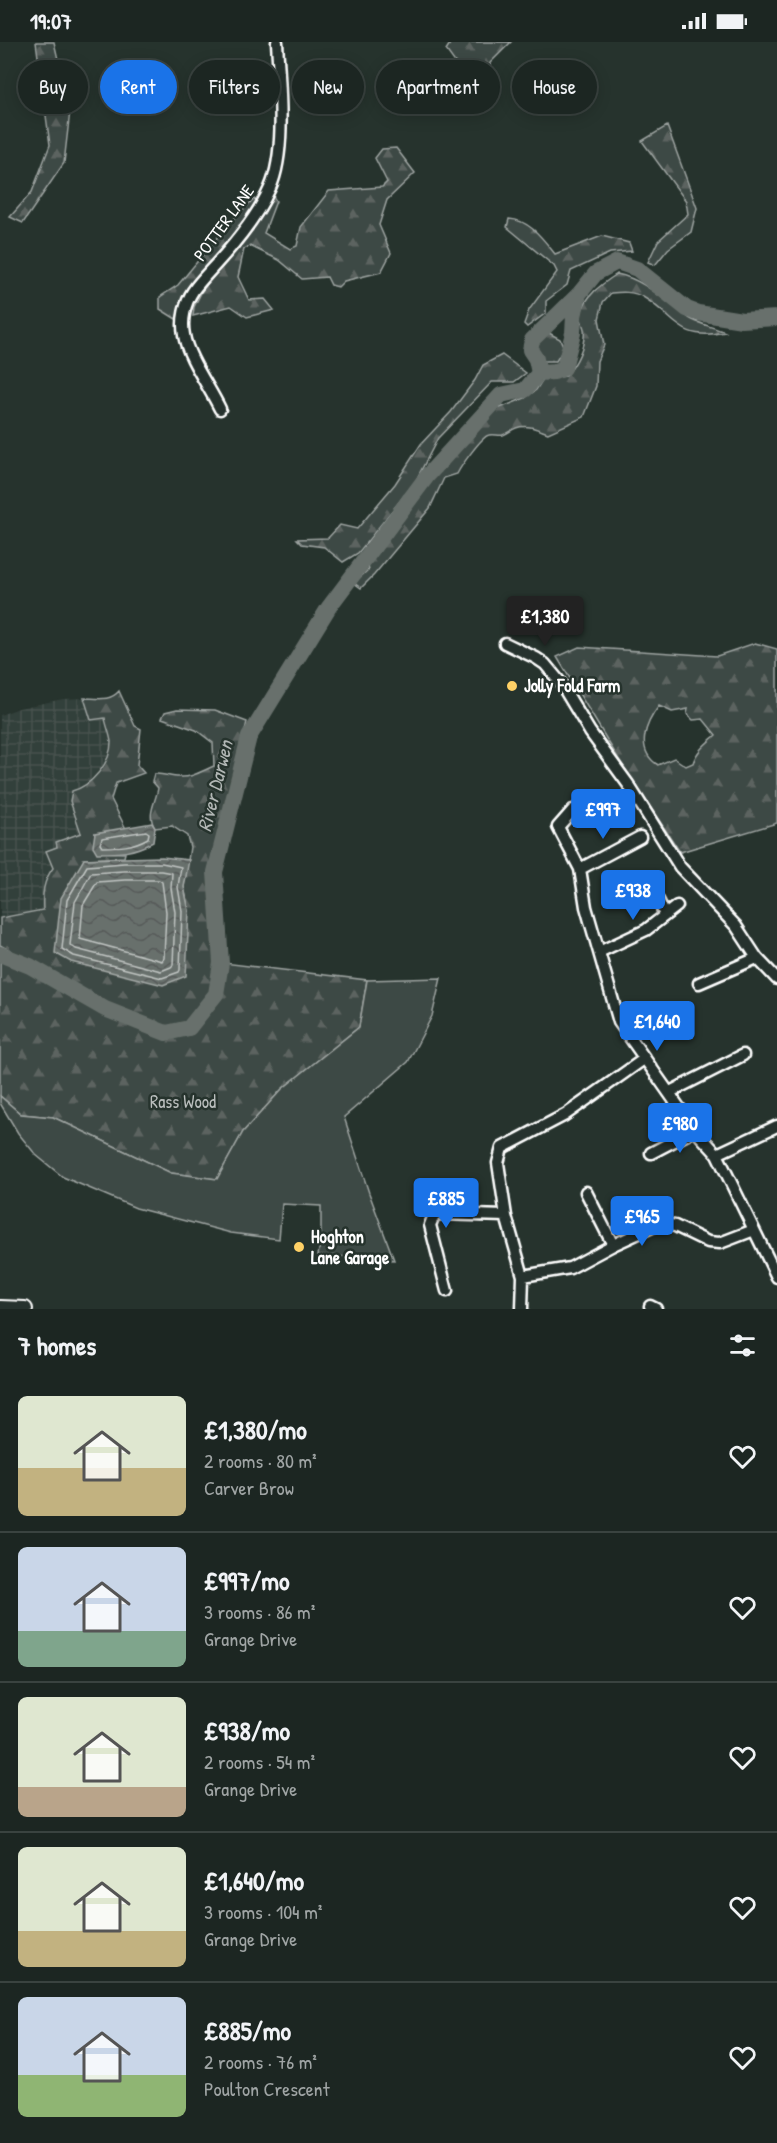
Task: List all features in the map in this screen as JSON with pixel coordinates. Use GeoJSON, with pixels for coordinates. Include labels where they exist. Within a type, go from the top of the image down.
{"type":"FeatureCollection","features":[{"type":"Feature","properties":{"kind":"main road"},"geometry":{"type":"LineString","coordinates":[[0,1308],[25,1309]]}},
{"type":"Feature","properties":{"kind":"street","name":"POTTER LANE"},"geometry":{"type":"LineString","coordinates":[[220,409],[186,345],[183,318],[186,304],[193,291],[242,232],[271,186],[281,123],[277,42]]}},
{"type":"Feature","properties":{"kind":"street"},"geometry":{"type":"LineString","coordinates":[[505,643],[545,664],[560,682],[590,732],[628,784],[680,867],[736,926],[757,958],[777,979]]}},
{"type":"Feature","properties":{"kind":"street"},"geometry":{"type":"LineString","coordinates":[[585,807],[573,810],[558,827],[580,869],[586,907],[619,1022],[696,1130],[717,1154],[777,1277]]}},
{"type":"Feature","properties":{"kind":"street"},"geometry":{"type":"LineString","coordinates":[[580,869],[640,837]]}},
{"type":"Feature","properties":{"kind":"street"},"geometry":{"type":"LineString","coordinates":[[658,900],[665,915]]}},
{"type":"Feature","properties":{"kind":"street"},"geometry":{"type":"LineString","coordinates":[[599,952],[646,930],[676,906]]}},
{"type":"Feature","properties":{"kind":"street"},"geometry":{"type":"LineString","coordinates":[[699,983],[757,958]]}},
{"type":"Feature","properties":{"kind":"street"},"geometry":{"type":"LineString","coordinates":[[669,1092],[743,1055]]}},
{"type":"Feature","properties":{"kind":"street"},"geometry":{"type":"LineString","coordinates":[[522,1309],[524,1276],[506,1216],[498,1163],[502,1148],[565,1115],[644,1059]]}},
{"type":"Feature","properties":{"kind":"street"},"geometry":{"type":"LineString","coordinates":[[717,1154],[777,1126]]}},
{"type":"Feature","properties":{"kind":"street"},"geometry":{"type":"LineString","coordinates":[[651,1153],[696,1130]]}},
{"type":"Feature","properties":{"kind":"street"},"geometry":{"type":"LineString","coordinates":[[586,1192],[613,1245]]}},
{"type":"Feature","properties":{"kind":"street"},"geometry":{"type":"LineString","coordinates":[[447,1291],[430,1225],[433,1218],[437,1214],[506,1216]]}},
{"type":"Feature","properties":{"kind":"street"},"geometry":{"type":"LineString","coordinates":[[524,1276],[570,1268],[661,1223],[675,1226],[708,1242],[720,1243],[754,1230]]}},
{"type":"Feature","properties":{"kind":"shaded area"},"geometry":{"type":"Polygon","coordinates":[[[84,698],[87,706],[105,718],[111,742],[105,764],[70,801],[81,833],[56,842],[57,847],[46,851],[53,868],[43,910],[0,918],[0,715],[19,708],[63,699],[84,698]]]}},
{"type":"Feature","properties":{"kind":"green space"},"geometry":{"type":"Polygon","coordinates":[[[36,42],[54,42],[58,60],[38,60],[36,42]]]}},
{"type":"Feature","properties":{"kind":"green space"},"geometry":{"type":"Polygon","coordinates":[[[451,42],[511,42],[493,60],[453,60],[446,50],[451,42]]]}},
{"type":"Feature","properties":{"kind":"green space"},"geometry":{"type":"Polygon","coordinates":[[[46,114],[70,114],[64,163],[23,223],[10,217],[32,192],[50,145],[46,114]]]}},
{"type":"Feature","properties":{"kind":"green space"},"geometry":{"type":"Polygon","coordinates":[[[667,126],[697,208],[691,232],[668,249],[655,265],[648,262],[658,241],[688,214],[686,201],[642,141],[667,126]]]}},
{"type":"Feature","properties":{"kind":"green space"},"geometry":{"type":"Polygon","coordinates":[[[396,148],[415,173],[387,200],[379,225],[391,253],[381,272],[344,281],[338,287],[331,285],[327,277],[302,279],[279,260],[250,246],[244,249],[238,277],[249,300],[265,299],[274,310],[247,317],[231,306],[193,316],[194,307],[202,291],[273,196],[276,201],[264,233],[290,249],[297,246],[301,227],[329,191],[382,187],[387,182],[375,158],[382,149],[396,148]]]}},
{"type":"Feature","properties":{"kind":"green space"},"geometry":{"type":"Polygon","coordinates":[[[254,199],[258,202],[184,296],[176,319],[160,309],[160,297],[178,285],[230,222],[254,199]]]}},
{"type":"Feature","properties":{"kind":"green space"},"geometry":{"type":"Polygon","coordinates":[[[509,219],[517,220],[530,227],[555,254],[602,236],[629,243],[632,251],[610,253],[571,271],[567,285],[546,301],[546,313],[527,327],[524,324],[529,310],[557,272],[554,266],[507,227],[509,219]]]}},
{"type":"Feature","properties":{"kind":"green space"},"geometry":{"type":"Polygon","coordinates":[[[617,274],[646,286],[693,320],[725,332],[709,334],[687,330],[639,295],[627,292],[611,293],[603,302],[599,319],[604,345],[597,361],[596,386],[584,417],[548,433],[525,427],[516,428],[503,435],[486,437],[457,474],[444,478],[430,508],[374,575],[361,588],[354,583],[369,569],[367,563],[435,476],[495,410],[525,398],[536,390],[543,379],[566,376],[582,348],[584,329],[581,317],[586,302],[600,286],[617,274]]]}},
{"type":"Feature","properties":{"kind":"green space"},"geometry":{"type":"Polygon","coordinates":[[[549,333],[560,339],[564,348],[556,361],[544,361],[538,356],[535,348],[539,339],[549,333]]]}},
{"type":"Feature","properties":{"kind":"green space"},"geometry":{"type":"Polygon","coordinates":[[[502,355],[526,373],[514,382],[492,382],[438,438],[415,482],[358,553],[343,562],[324,547],[302,544],[297,539],[328,538],[340,525],[357,529],[395,484],[421,444],[451,412],[475,380],[483,365],[502,355]]]}},
{"type":"Feature","properties":{"kind":"green space"},"geometry":{"type":"Polygon","coordinates":[[[755,643],[777,649],[777,823],[680,852],[618,758],[557,657],[579,647],[717,656],[755,643]],[[659,706],[646,729],[646,752],[658,765],[674,758],[686,766],[693,763],[700,751],[716,735],[703,719],[693,720],[687,714],[688,709],[672,712],[659,706]]]}},
{"type":"Feature","properties":{"kind":"green space"},"geometry":{"type":"Polygon","coordinates":[[[119,691],[135,726],[141,729],[137,765],[144,773],[116,783],[111,799],[126,829],[95,833],[97,852],[125,853],[124,857],[84,859],[189,911],[184,887],[190,847],[187,836],[172,826],[155,828],[151,813],[158,788],[152,781],[154,774],[184,777],[214,766],[213,743],[196,730],[162,718],[165,712],[177,709],[215,710],[247,722],[209,876],[217,963],[211,994],[188,1023],[166,1029],[106,1005],[0,945],[0,918],[43,910],[44,888],[53,868],[46,851],[57,847],[56,842],[81,833],[70,801],[72,791],[93,779],[108,758],[111,742],[105,718],[91,720],[84,698],[107,698],[119,691]]]}},
{"type":"Feature","properties":{"kind":"green space","name":"Rass Wood"},"geometry":{"type":"Polygon","coordinates":[[[0,958],[29,969],[103,1011],[165,1036],[192,1031],[219,995],[224,963],[367,980],[359,1027],[282,1089],[243,1132],[217,1179],[171,1173],[53,1117],[21,1114],[0,1096],[0,958]]]}},
{"type":"Feature","properties":{"kind":"green space"},"geometry":{"type":"Polygon","coordinates":[[[441,978],[432,1016],[408,1062],[344,1117],[394,1260],[318,1255],[321,1239],[321,1206],[282,1204],[279,1239],[231,1233],[136,1208],[63,1177],[36,1155],[18,1133],[0,1103],[0,1096],[21,1114],[53,1117],[171,1173],[217,1179],[243,1132],[282,1089],[359,1027],[367,980],[441,978]]]}},
{"type":"Feature","properties":{"kind":"water"},"geometry":{"type":"Polygon","coordinates":[[[152,823],[155,828],[153,842],[139,848],[97,853],[93,846],[95,833],[152,823]]]}},
{"type":"Feature","properties":{"kind":"water"},"geometry":{"type":"Polygon","coordinates":[[[162,857],[189,860],[184,887],[189,911],[186,976],[163,985],[71,962],[55,953],[61,898],[84,859],[162,857]]]}},
{"type":"Feature","properties":{"kind":"waterway","name":"River Darwen"},"geometry":{"type":"LineString","coordinates":[[0,954],[30,966],[105,1009],[166,1033],[189,1028],[216,994],[221,963],[215,872],[249,737],[329,607],[428,475],[501,395],[525,390],[539,373],[554,372],[564,368],[573,333],[579,294],[596,273],[617,262],[637,269],[687,309],[698,313],[742,320],[777,318]]}},
{"type":"Feature","properties":{"kind":"waterway","name":"River Darwen"},"geometry":{"type":"LineString","coordinates":[[539,373],[536,359],[530,350],[532,340],[579,294]]}},
{"type":"Feature","properties":{"kind":"place","name":"Jolly Fold Farm"},"geometry":{"type":"Point","coordinates":[512,686]}},
{"type":"Feature","properties":{"kind":"place","name":"Hoghton Lane Garage"},"geometry":{"type":"Point","coordinates":[299,1247]}}]}
